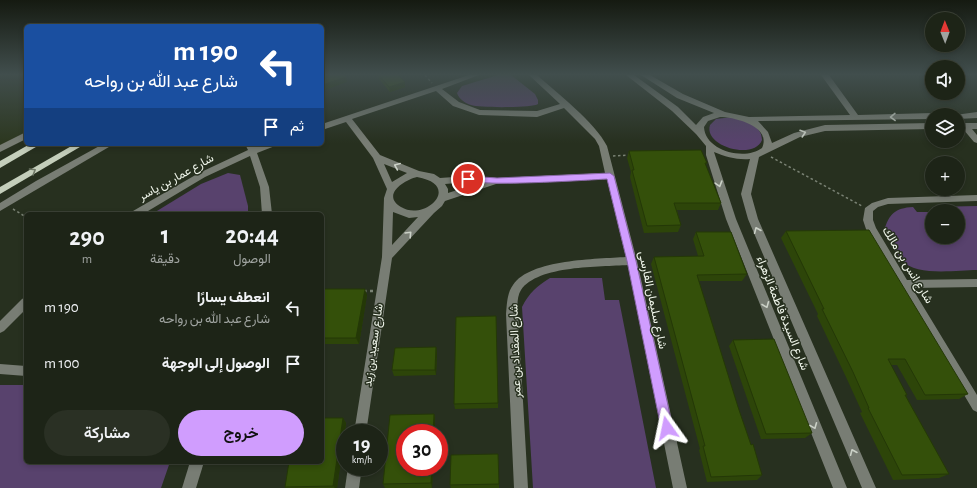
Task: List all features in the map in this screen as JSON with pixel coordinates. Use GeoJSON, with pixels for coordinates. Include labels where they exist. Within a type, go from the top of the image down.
{"type":"FeatureCollection","features":[{"type":"Feature","properties":{"kind":"main road"},"geometry":{"type":"LineString","coordinates":[[0,164],[33,146]]}},
{"type":"Feature","properties":{"kind":"main road"},"geometry":{"type":"LineString","coordinates":[[0,191],[78,146]]}},
{"type":"Feature","properties":{"kind":"street"},"geometry":{"type":"LineString","coordinates":[[324,126],[407,98]]}},
{"type":"Feature","properties":{"kind":"street"},"geometry":{"type":"LineString","coordinates":[[448,98],[456,104],[471,111],[483,113],[537,114],[566,105]]}},
{"type":"Feature","properties":{"kind":"street","name":"شارع سليمان الفارسى"},"geometry":{"type":"LineString","coordinates":[[558,98],[599,138],[606,156],[632,261],[680,488]]}},
{"type":"Feature","properties":{"kind":"street"},"geometry":{"type":"LineString","coordinates":[[660,98],[675,109],[710,146],[719,152],[731,156],[747,157],[797,135],[825,128],[925,126]]}},
{"type":"Feature","properties":{"kind":"street"},"geometry":{"type":"LineString","coordinates":[[684,98],[710,109],[749,119],[925,116]]}},
{"type":"Feature","properties":{"kind":"street"},"geometry":{"type":"LineString","coordinates":[[842,98],[856,117]]}},
{"type":"Feature","properties":{"kind":"street"},"geometry":{"type":"LineString","coordinates":[[700,134],[700,129],[706,119],[719,114],[728,114]]}},
{"type":"Feature","properties":{"kind":"street"},"geometry":{"type":"LineString","coordinates":[[965,116],[977,116]]}},
{"type":"Feature","properties":{"kind":"street","name":"شارع سعيد بن زيد"},"geometry":{"type":"LineString","coordinates":[[347,118],[377,157],[390,193],[387,257],[361,424]]}},
{"type":"Feature","properties":{"kind":"street"},"geometry":{"type":"LineString","coordinates":[[749,119],[764,130],[768,136],[769,143],[761,152]]}},
{"type":"Feature","properties":{"kind":"street"},"geometry":{"type":"LineString","coordinates":[[965,126],[977,126]]}},
{"type":"Feature","properties":{"kind":"street"},"geometry":{"type":"LineString","coordinates":[[965,130],[977,140]]}},
{"type":"Feature","properties":{"kind":"street"},"geometry":{"type":"LineString","coordinates":[[0,148],[24,136]]}},
{"type":"Feature","properties":{"kind":"street"},"geometry":{"type":"LineString","coordinates":[[3,206],[39,183],[106,146]]}},
{"type":"Feature","properties":{"kind":"street","name":"شارع السيدة فاطمة الزهراء"},"geometry":{"type":"LineString","coordinates":[[710,146],[710,155],[726,206],[840,488]]}},
{"type":"Feature","properties":{"kind":"street"},"geometry":{"type":"LineString","coordinates":[[250,147],[261,169],[265,188],[267,212]]}},
{"type":"Feature","properties":{"kind":"street","name":"شارع عمار بن ياسر"},"geometry":{"type":"LineString","coordinates":[[139,212],[250,147]]}},
{"type":"Feature","properties":{"kind":"street","name":"شارع السيدة فاطمة الزهراء"},"geometry":{"type":"LineString","coordinates":[[761,152],[746,194],[752,220],[868,488]]}},
{"type":"Feature","properties":{"kind":"street","name":"شارع سعيد بن زيد"},"geometry":{"type":"LineString","coordinates":[[377,157],[417,174]]}},
{"type":"Feature","properties":{"kind":"street"},"geometry":{"type":"LineString","coordinates":[[431,210],[416,214],[408,214],[395,208],[390,193],[398,180],[417,174],[425,175],[439,181],[468,179],[497,181],[610,176]]}},
{"type":"Feature","properties":{"kind":"street"},"geometry":{"type":"LineString","coordinates":[[387,257],[431,210],[441,203],[445,192],[439,181]]}},
{"type":"Feature","properties":{"kind":"street"},"geometry":{"type":"LineString","coordinates":[[444,198],[497,181]]}},
{"type":"Feature","properties":{"kind":"street"},"geometry":{"type":"LineString","coordinates":[[868,210],[875,205],[888,201],[977,198]]}},
{"type":"Feature","properties":{"kind":"street","name":"شارع انس بن مالك"},"geometry":{"type":"LineString","coordinates":[[868,210],[868,220],[871,230],[977,406]]}},
{"type":"Feature","properties":{"kind":"street","name":"شارع المقداد بن عمر"},"geometry":{"type":"LineString","coordinates":[[521,488],[512,298],[518,286],[524,279],[552,267],[632,261]]}},
{"type":"Feature","properties":{"kind":"street"},"geometry":{"type":"LineString","coordinates":[[903,284],[977,283]]}},
{"type":"Feature","properties":{"kind":"street"},"geometry":{"type":"LineString","coordinates":[[0,328],[24,304]]}},
{"type":"Feature","properties":{"kind":"street"},"geometry":{"type":"LineString","coordinates":[[0,369],[24,371]]}},
{"type":"Feature","properties":{"kind":"street"},"geometry":{"type":"LineString","coordinates":[[189,488],[196,464]]}},
{"type":"Feature","properties":{"kind":"street"},"geometry":{"type":"LineString","coordinates":[[352,488],[354,476]]}},
{"type":"Feature","properties":{"kind":"path"},"geometry":{"type":"LineString","coordinates":[[761,152],[868,210]]}},
{"type":"Feature","properties":{"kind":"path"},"geometry":{"type":"LineString","coordinates":[[606,156],[636,155]]}},
{"type":"Feature","properties":{"kind":"path"},"geometry":{"type":"LineString","coordinates":[[3,206],[24,216]]}},
{"type":"Feature","properties":{"kind":"path"},"geometry":{"type":"LineString","coordinates":[[359,291],[381,291]]}},
{"type":"Feature","properties":{"kind":"shaded area"},"geometry":{"type":"Polygon","coordinates":[[[0,98],[24,98],[24,134],[0,147],[0,98]]]}},
{"type":"Feature","properties":{"kind":"shaded area"},"geometry":{"type":"Polygon","coordinates":[[[460,98],[537,98],[538,104],[516,107],[476,106],[464,102],[460,98]]]}},
{"type":"Feature","properties":{"kind":"shaded area"},"geometry":{"type":"Polygon","coordinates":[[[732,117],[751,124],[759,130],[762,140],[757,146],[750,149],[740,150],[721,145],[714,139],[710,133],[710,125],[716,119],[732,117]]]}},
{"type":"Feature","properties":{"kind":"shaded area"},"geometry":{"type":"Polygon","coordinates":[[[228,173],[240,175],[248,206],[248,212],[155,212],[201,184],[228,173]]]}},
{"type":"Feature","properties":{"kind":"shaded area"},"geometry":{"type":"Polygon","coordinates":[[[965,206],[977,206],[977,270],[926,271],[916,269],[902,260],[884,231],[888,220],[894,213],[902,209],[913,207],[917,212],[925,212],[925,244],[965,244],[965,206]]]}},
{"type":"Feature","properties":{"kind":"shaded area"},"geometry":{"type":"Polygon","coordinates":[[[550,278],[602,278],[605,300],[619,300],[656,488],[533,488],[522,307],[534,290],[550,278]]]}},
{"type":"Feature","properties":{"kind":"shaded area"},"geometry":{"type":"Polygon","coordinates":[[[0,385],[24,385],[24,464],[169,464],[161,488],[0,488],[0,385]]]}},
{"type":"Feature","properties":{"kind":"building"},"geometry":{"type":"Polygon","coordinates":[[[701,150],[721,203],[674,203],[681,225],[647,226],[632,170],[634,170],[629,151],[701,150]]]}},
{"type":"Feature","properties":{"kind":"building"},"geometry":{"type":"Polygon","coordinates":[[[869,230],[968,394],[925,395],[905,359],[888,359],[907,395],[905,395],[949,474],[902,475],[868,408],[853,372],[822,309],[824,309],[786,231],[869,230]]]}},
{"type":"Feature","properties":{"kind":"building"},"geometry":{"type":"Polygon","coordinates":[[[696,232],[731,232],[747,274],[697,275],[738,407],[751,445],[753,444],[762,475],[711,477],[703,446],[705,446],[654,257],[704,256],[696,232]]]}},
{"type":"Feature","properties":{"kind":"building"},"geometry":{"type":"Polygon","coordinates":[[[324,289],[365,289],[356,338],[324,338],[324,289]]]}},
{"type":"Feature","properties":{"kind":"building"},"geometry":{"type":"Polygon","coordinates":[[[496,316],[498,403],[454,404],[456,317],[496,316]]]}},
{"type":"Feature","properties":{"kind":"building"},"geometry":{"type":"Polygon","coordinates":[[[774,339],[812,433],[766,434],[733,340],[774,339]]]}},
{"type":"Feature","properties":{"kind":"building"},"geometry":{"type":"Polygon","coordinates":[[[436,347],[435,370],[392,370],[395,348],[436,347]]]}},
{"type":"Feature","properties":{"kind":"building"},"geometry":{"type":"Polygon","coordinates":[[[434,414],[433,424],[396,424],[396,476],[431,476],[431,483],[383,484],[384,476],[388,476],[388,435],[390,415],[434,414]]]}},
{"type":"Feature","properties":{"kind":"building"},"geometry":{"type":"Polygon","coordinates":[[[324,418],[343,418],[342,424],[336,424],[336,466],[333,486],[285,487],[289,464],[324,464],[324,418]]]}},
{"type":"Feature","properties":{"kind":"building"},"geometry":{"type":"Polygon","coordinates":[[[498,454],[499,484],[450,485],[451,455],[498,454]]]}},
{"type":"Feature","properties":{"kind":"route"},"geometry":{"type":"LineString","coordinates":[[468,179],[497,181],[610,176],[632,261],[667,428]]}}]}
